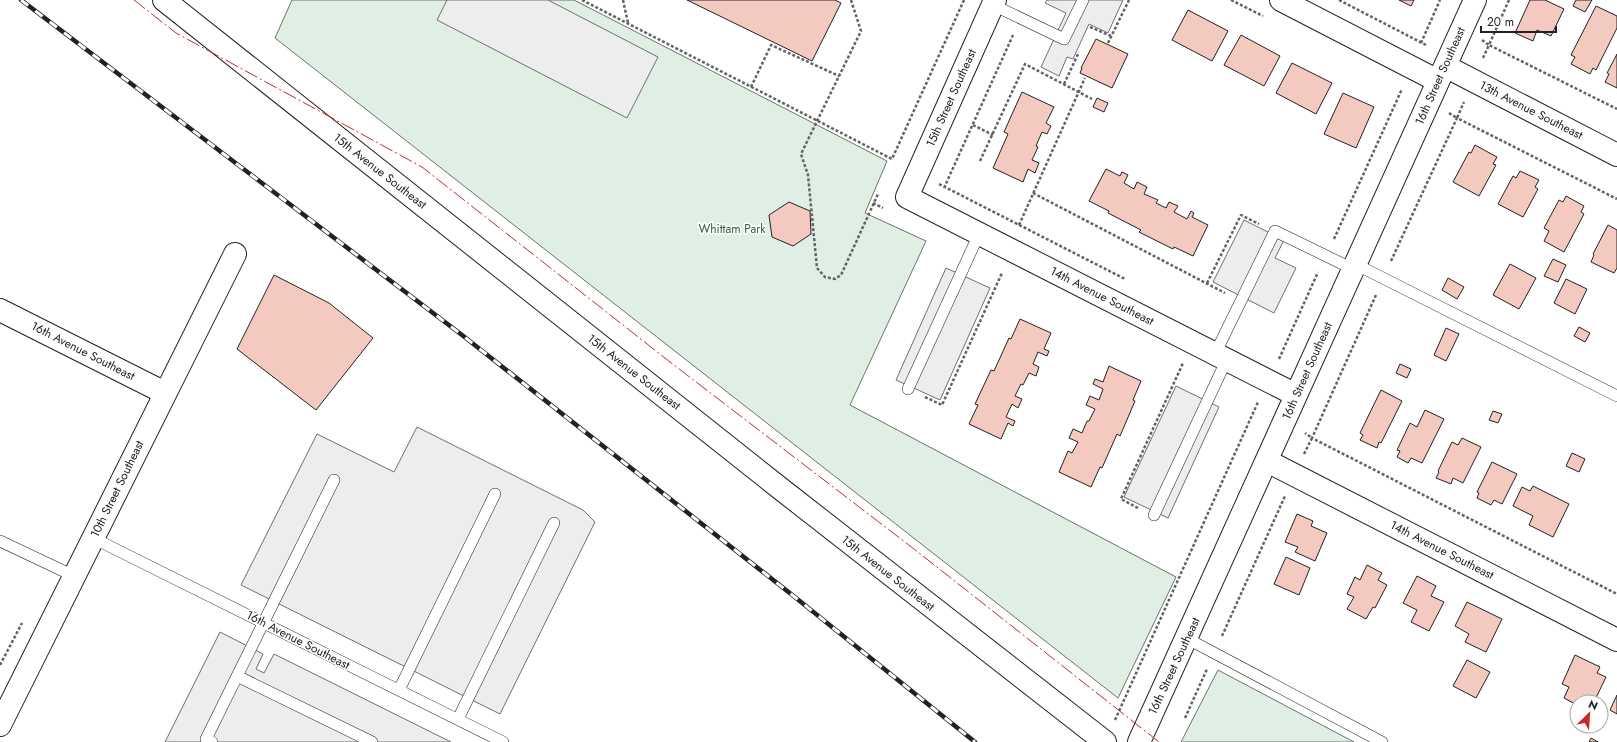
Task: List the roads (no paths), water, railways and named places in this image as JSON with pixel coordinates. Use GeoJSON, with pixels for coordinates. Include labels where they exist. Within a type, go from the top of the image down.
{"type":"FeatureCollection","features":[{"type":"Feature","properties":{"kind":"street","name":"15th Avenue Southeast"},"geometry":{"type":"LineString","coordinates":[[164,0],[775,484],[1105,742]]}},
{"type":"Feature","properties":{"kind":"street","name":"13th Avenue Southeast"},"geometry":{"type":"LineString","coordinates":[[1281,0],[1617,154]]}},
{"type":"Feature","properties":{"kind":"street","name":"16th Street Southeast"},"geometry":{"type":"LineString","coordinates":[[1139,742],[1475,0]]}},
{"type":"Feature","properties":{"kind":"street","name":"15th Street Southeast"},"geometry":{"type":"LineString","coordinates":[[907,197],[994,3]]}},
{"type":"Feature","properties":{"kind":"street","name":"14th Avenue Southeast"},"geometry":{"type":"LineString","coordinates":[[907,197],[1296,395]]}},
{"type":"Feature","properties":{"kind":"street","name":"10th Street Southeast"},"geometry":{"type":"LineString","coordinates":[[0,725],[234,254]]}},
{"type":"Feature","properties":{"kind":"street","name":"16th Avenue Southeast"},"geometry":{"type":"LineString","coordinates":[[0,310],[165,393]]}},
{"type":"Feature","properties":{"kind":"street","name":"14th Avenue Southeast"},"geometry":{"type":"LineString","coordinates":[[1267,460],[1617,640]]}},
{"type":"Feature","properties":{"kind":"lane"},"geometry":{"type":"LineString","coordinates":[[994,3],[1064,39],[1083,0]]}},
{"type":"Feature","properties":{"kind":"lane"},"geometry":{"type":"LineString","coordinates":[[1154,515],[1221,356],[1241,301],[1274,231],[1326,256],[1383,278],[1617,396]]}},
{"type":"Feature","properties":{"kind":"lane"},"geometry":{"type":"LineString","coordinates":[[908,389],[979,234]]}},
{"type":"Feature","properties":{"kind":"lane"},"geometry":{"type":"LineString","coordinates":[[212,742],[206,739],[334,480]]}},
{"type":"Feature","properties":{"kind":"lane"},"geometry":{"type":"LineString","coordinates":[[399,690],[495,494]]}},
{"type":"Feature","properties":{"kind":"lane"},"geometry":{"type":"LineString","coordinates":[[458,720],[554,524]]}},
{"type":"Feature","properties":{"kind":"lane","name":"16th Avenue Southeast"},"geometry":{"type":"LineString","coordinates":[[93,538],[503,742]]}},
{"type":"Feature","properties":{"kind":"lane"},"geometry":{"type":"LineString","coordinates":[[0,541],[74,576]]}},
{"type":"Feature","properties":{"kind":"lane"},"geometry":{"type":"LineString","coordinates":[[1186,638],[1382,742]]}},
{"type":"Feature","properties":{"kind":"lane"},"geometry":{"type":"LineString","coordinates":[[237,676],[372,742]]}},
{"type":"Feature","properties":{"kind":"railway"},"geometry":{"type":"LineString","coordinates":[[21,0],[462,335],[796,598],[975,742]]}},
{"type":"Feature","properties":{"kind":"park label","name":"Whittam Park"},"geometry":{"type":"Point","coordinates":[732,229]}}]}
